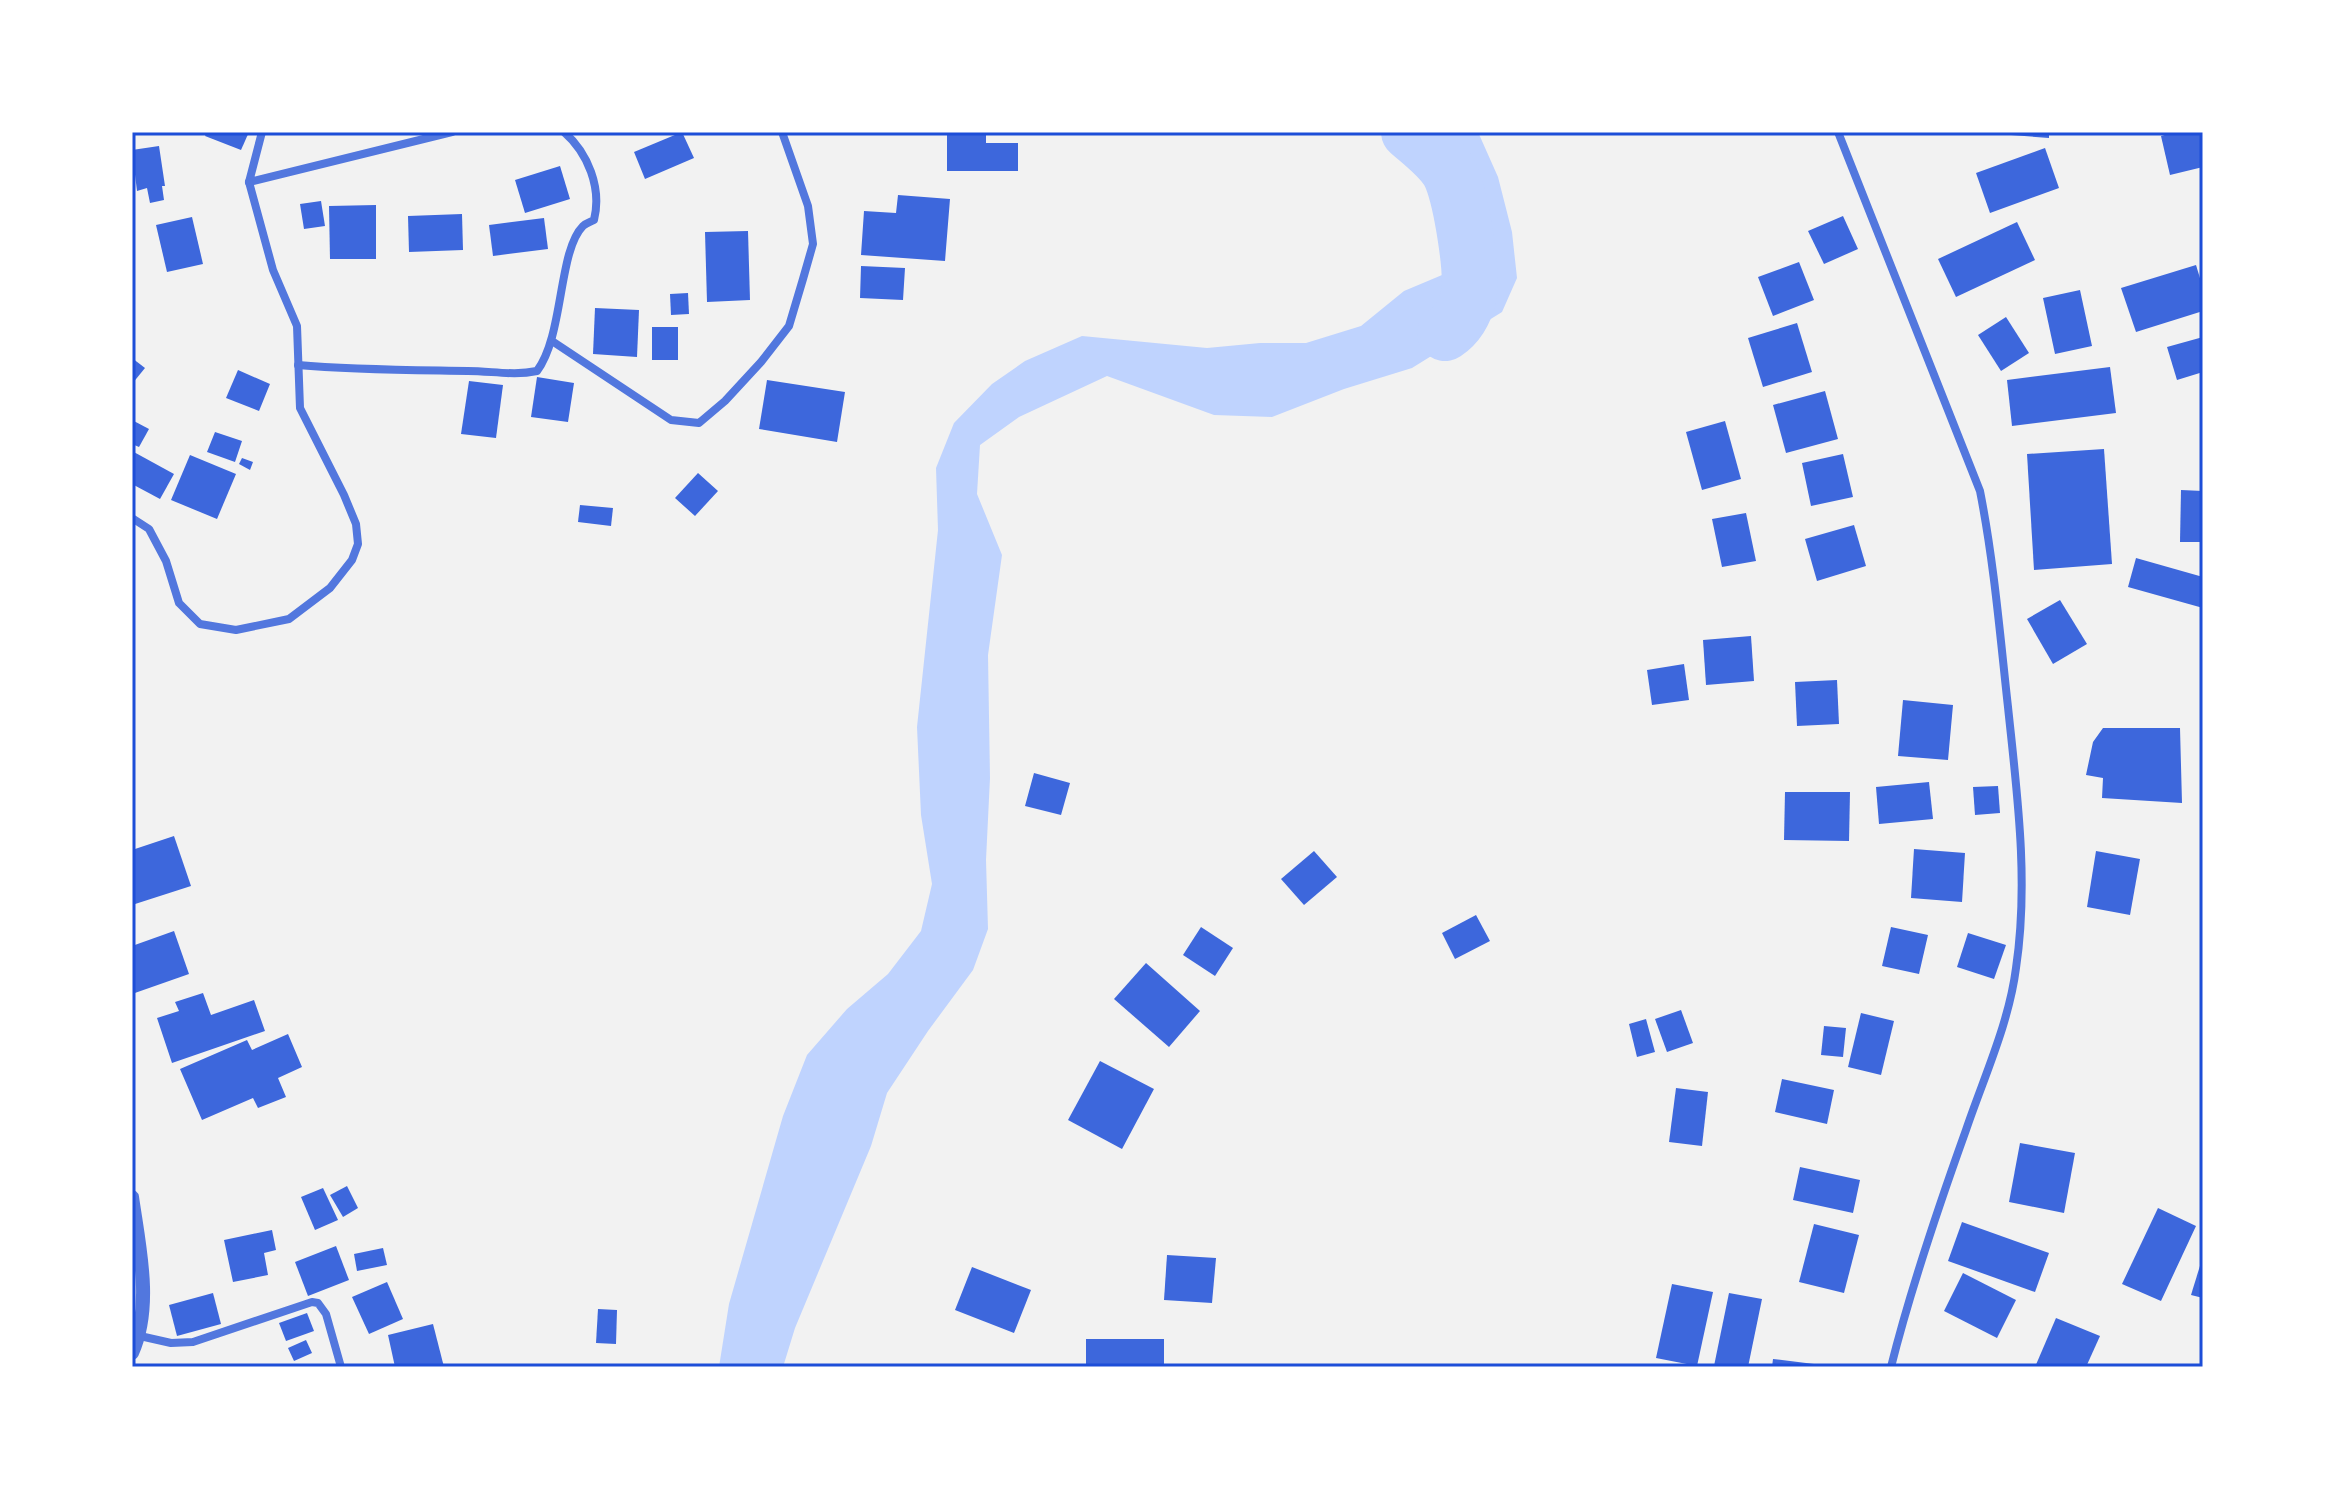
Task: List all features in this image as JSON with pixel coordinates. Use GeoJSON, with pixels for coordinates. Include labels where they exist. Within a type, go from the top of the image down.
{"type":"FeatureCollection","features":[{"type":"Feature","properties":{"kind":"street"},"geometry":{"type":"LineString","coordinates":[[132,518],[149,529],[166,561],[179,603],[200,624],[236,630],[289,619],[330,588],[352,560],[358,544],[356,524],[300,408],[297,326],[273,270],[249,182],[262,132]]}},
{"type":"Feature","properties":{"kind":"street"},"geometry":{"type":"LineString","coordinates":[[249,182],[452,132]]}},
{"type":"Feature","properties":{"kind":"street"},"geometry":{"type":"LineString","coordinates":[[298,365],[391,371],[522,374],[537,371],[545,361],[552,341],[570,254],[581,227],[594,220],[598,205],[586,157],[564,132]]}},
{"type":"Feature","properties":{"kind":"street"},"geometry":{"type":"LineString","coordinates":[[552,341],[671,420],[699,423],[725,401],[789,326],[813,244],[808,206],[782,132]]}},
{"type":"Feature","properties":{"kind":"street"},"geometry":{"type":"LineString","coordinates":[[1838,132],[1980,491],[1991,548],[2022,870],[2016,968],[2007,1014],[1952,1168],[1891,1367]]}},
{"type":"Feature","properties":{"kind":"street"},"geometry":{"type":"LineString","coordinates":[[132,1197],[142,1285],[140,1336],[132,1353]]}},
{"type":"Feature","properties":{"kind":"street"},"geometry":{"type":"LineString","coordinates":[[140,1336],[171,1343],[193,1342],[312,1302],[318,1303],[326,1314],[341,1367]]}},
{"type":"Feature","properties":{"kind":"water"},"geometry":{"type":"Polygon","coordinates":[[[1400,132],[1478,132],[1498,177],[1512,232],[1517,278],[1502,312],[1412,368],[1344,389],[1272,417],[1214,415],[1107,376],[1019,417],[980,445],[977,494],[1002,555],[988,655],[988,929],[973,970],[887,1093],[871,1146],[795,1328],[783,1367],[719,1367],[729,1304],[783,1116],[807,1055],[847,1009],[888,974],[921,931],[932,884],[921,815],[917,727],[938,530],[936,468],[954,423],[992,384],[1025,361],[1082,336],[1207,348],[1306,343],[1361,326],[1404,291],[1473,262],[1475,241],[1454,199],[1428,154],[1400,132]]]}},
{"type":"Feature","properties":{"kind":"building"},"geometry":{"type":"Polygon","coordinates":[[[207,132],[249,132],[241,150],[205,136],[207,132]]]}},
{"type":"Feature","properties":{"kind":"building"},"geometry":{"type":"Polygon","coordinates":[[[682,132],[694,158],[645,179],[634,152],[682,132]]]}},
{"type":"Feature","properties":{"kind":"building"},"geometry":{"type":"Polygon","coordinates":[[[947,132],[986,132],[986,143],[1018,143],[1018,171],[947,171],[947,132]]]}},
{"type":"Feature","properties":{"kind":"building"},"geometry":{"type":"Polygon","coordinates":[[[2049,132],[2049,138],[1998,134],[2049,132]]]}},
{"type":"Feature","properties":{"kind":"building"},"geometry":{"type":"Polygon","coordinates":[[[2175,132],[2203,132],[2203,167],[2170,175],[2161,136],[2175,132]]]}},
{"type":"Feature","properties":{"kind":"building"},"geometry":{"type":"Polygon","coordinates":[[[159,146],[164,200],[150,203],[147,188],[137,191],[132,150],[159,146]]]}},
{"type":"Feature","properties":{"kind":"building"},"geometry":{"type":"Polygon","coordinates":[[[2045,148],[2059,188],[1990,213],[1976,173],[2045,148]]]}},
{"type":"Feature","properties":{"kind":"building"},"geometry":{"type":"Polygon","coordinates":[[[560,166],[570,199],[525,213],[515,180],[560,166]]]}},
{"type":"Feature","properties":{"kind":"building"},"geometry":{"type":"Polygon","coordinates":[[[898,195],[950,199],[945,261],[861,255],[864,211],[896,213],[898,195]]]}},
{"type":"Feature","properties":{"kind":"building"},"geometry":{"type":"Polygon","coordinates":[[[321,201],[325,226],[304,229],[300,204],[321,201]]]}},
{"type":"Feature","properties":{"kind":"building"},"geometry":{"type":"Polygon","coordinates":[[[376,205],[376,259],[330,259],[329,206],[376,205]]]}},
{"type":"Feature","properties":{"kind":"building"},"geometry":{"type":"Polygon","coordinates":[[[462,214],[463,250],[409,252],[408,216],[462,214]]]}},
{"type":"Feature","properties":{"kind":"building"},"geometry":{"type":"Polygon","coordinates":[[[1843,216],[1858,249],[1824,264],[1808,231],[1843,216]]]}},
{"type":"Feature","properties":{"kind":"building"},"geometry":{"type":"Polygon","coordinates":[[[192,217],[203,264],[167,272],[156,225],[192,217]]]}},
{"type":"Feature","properties":{"kind":"building"},"geometry":{"type":"Polygon","coordinates":[[[544,218],[548,249],[493,256],[489,225],[544,218]]]}},
{"type":"Feature","properties":{"kind":"building"},"geometry":{"type":"Polygon","coordinates":[[[2017,222],[2035,260],[1956,297],[1938,259],[2017,222]]]}},
{"type":"Feature","properties":{"kind":"building"},"geometry":{"type":"Polygon","coordinates":[[[748,231],[750,300],[707,302],[705,232],[748,231]]]}},
{"type":"Feature","properties":{"kind":"building"},"geometry":{"type":"Polygon","coordinates":[[[1799,262],[1814,300],[1773,316],[1758,277],[1799,262]]]}},
{"type":"Feature","properties":{"kind":"building"},"geometry":{"type":"Polygon","coordinates":[[[2196,265],[2203,288],[2203,311],[2136,332],[2121,288],[2196,265]]]}},
{"type":"Feature","properties":{"kind":"building"},"geometry":{"type":"Polygon","coordinates":[[[861,266],[905,268],[903,300],[860,298],[861,266]]]}},
{"type":"Feature","properties":{"kind":"building"},"geometry":{"type":"Polygon","coordinates":[[[2080,290],[2092,346],[2055,354],[2043,298],[2080,290]]]}},
{"type":"Feature","properties":{"kind":"building"},"geometry":{"type":"Polygon","coordinates":[[[688,293],[689,314],[671,315],[670,294],[688,293]]]}},
{"type":"Feature","properties":{"kind":"building"},"geometry":{"type":"Polygon","coordinates":[[[595,308],[639,310],[637,357],[593,354],[595,308]]]}},
{"type":"Feature","properties":{"kind":"building"},"geometry":{"type":"Polygon","coordinates":[[[2006,317],[2029,353],[2001,371],[1978,335],[2006,317]]]}},
{"type":"Feature","properties":{"kind":"building"},"geometry":{"type":"Polygon","coordinates":[[[1797,323],[1812,372],[1763,387],[1748,338],[1797,323]]]}},
{"type":"Feature","properties":{"kind":"building"},"geometry":{"type":"Polygon","coordinates":[[[652,327],[678,327],[678,360],[652,360],[652,327]]]}},
{"type":"Feature","properties":{"kind":"building"},"geometry":{"type":"Polygon","coordinates":[[[2203,337],[2203,372],[2177,380],[2167,347],[2203,337]]]}},
{"type":"Feature","properties":{"kind":"building"},"geometry":{"type":"Polygon","coordinates":[[[132,358],[145,368],[132,384],[132,358]]]}},
{"type":"Feature","properties":{"kind":"building"},"geometry":{"type":"Polygon","coordinates":[[[2110,367],[2116,413],[2012,426],[2007,380],[2110,367]]]}},
{"type":"Feature","properties":{"kind":"building"},"geometry":{"type":"Polygon","coordinates":[[[238,370],[270,384],[259,411],[226,398],[238,370]]]}},
{"type":"Feature","properties":{"kind":"building"},"geometry":{"type":"Polygon","coordinates":[[[537,377],[574,383],[568,422],[531,417],[537,377]]]}},
{"type":"Feature","properties":{"kind":"building"},"geometry":{"type":"Polygon","coordinates":[[[767,380],[845,392],[837,442],[759,429],[767,380]]]}},
{"type":"Feature","properties":{"kind":"building"},"geometry":{"type":"Polygon","coordinates":[[[469,381],[503,385],[496,438],[461,434],[469,381]]]}},
{"type":"Feature","properties":{"kind":"building"},"geometry":{"type":"Polygon","coordinates":[[[1825,391],[1838,439],[1786,453],[1773,405],[1825,391]]]}},
{"type":"Feature","properties":{"kind":"building"},"geometry":{"type":"Polygon","coordinates":[[[132,420],[149,429],[139,447],[132,444],[132,420]]]}},
{"type":"Feature","properties":{"kind":"building"},"geometry":{"type":"Polygon","coordinates":[[[1725,421],[1741,479],[1702,490],[1686,432],[1725,421]]]}},
{"type":"Feature","properties":{"kind":"building"},"geometry":{"type":"Polygon","coordinates":[[[215,432],[242,441],[235,462],[207,452],[215,432]]]}},
{"type":"Feature","properties":{"kind":"building"},"geometry":{"type":"Polygon","coordinates":[[[2104,449],[2112,564],[2034,570],[2027,454],[2104,449]]]}},
{"type":"Feature","properties":{"kind":"building"},"geometry":{"type":"Polygon","coordinates":[[[132,451],[174,474],[160,499],[132,484],[132,451]]]}},
{"type":"Feature","properties":{"kind":"building"},"geometry":{"type":"Polygon","coordinates":[[[1843,454],[1853,497],[1811,506],[1802,463],[1843,454]]]}},
{"type":"Feature","properties":{"kind":"building"},"geometry":{"type":"Polygon","coordinates":[[[190,455],[236,474],[217,519],[171,500],[190,455]]]}},
{"type":"Feature","properties":{"kind":"building"},"geometry":{"type":"Polygon","coordinates":[[[242,458],[253,462],[250,470],[239,464],[242,458]]]}},
{"type":"Feature","properties":{"kind":"building"},"geometry":{"type":"Polygon","coordinates":[[[698,473],[718,491],[695,516],[675,498],[698,473]]]}},
{"type":"Feature","properties":{"kind":"building"},"geometry":{"type":"Polygon","coordinates":[[[2181,490],[2203,491],[2203,542],[2180,542],[2181,490]]]}},
{"type":"Feature","properties":{"kind":"building"},"geometry":{"type":"Polygon","coordinates":[[[580,505],[613,508],[611,526],[578,522],[580,505]]]}},
{"type":"Feature","properties":{"kind":"building"},"geometry":{"type":"Polygon","coordinates":[[[1746,513],[1756,561],[1722,567],[1712,519],[1746,513]]]}},
{"type":"Feature","properties":{"kind":"building"},"geometry":{"type":"Polygon","coordinates":[[[1854,525],[1866,566],[1817,581],[1805,539],[1854,525]]]}},
{"type":"Feature","properties":{"kind":"building"},"geometry":{"type":"Polygon","coordinates":[[[2136,558],[2203,577],[2203,608],[2128,587],[2136,558]]]}},
{"type":"Feature","properties":{"kind":"building"},"geometry":{"type":"Polygon","coordinates":[[[2060,600],[2087,644],[2053,664],[2027,619],[2060,600]]]}},
{"type":"Feature","properties":{"kind":"building"},"geometry":{"type":"Polygon","coordinates":[[[1751,636],[1754,681],[1706,685],[1703,640],[1751,636]]]}},
{"type":"Feature","properties":{"kind":"building"},"geometry":{"type":"Polygon","coordinates":[[[1684,664],[1689,700],[1652,705],[1647,670],[1684,664]]]}},
{"type":"Feature","properties":{"kind":"building"},"geometry":{"type":"Polygon","coordinates":[[[1837,680],[1839,724],[1797,726],[1795,682],[1837,680]]]}},
{"type":"Feature","properties":{"kind":"building"},"geometry":{"type":"Polygon","coordinates":[[[1903,700],[1953,705],[1948,760],[1898,756],[1903,700]]]}},
{"type":"Feature","properties":{"kind":"building"},"geometry":{"type":"Polygon","coordinates":[[[2103,728],[2180,728],[2182,803],[2102,798],[2103,778],[2086,775],[2093,742],[2103,728]]]}},
{"type":"Feature","properties":{"kind":"building"},"geometry":{"type":"Polygon","coordinates":[[[1034,773],[1070,783],[1061,815],[1025,806],[1034,773]]]}},
{"type":"Feature","properties":{"kind":"building"},"geometry":{"type":"Polygon","coordinates":[[[1929,782],[1933,819],[1879,824],[1876,787],[1929,782]]]}},
{"type":"Feature","properties":{"kind":"building"},"geometry":{"type":"Polygon","coordinates":[[[1998,786],[2000,813],[1975,815],[1973,787],[1998,786]]]}},
{"type":"Feature","properties":{"kind":"building"},"geometry":{"type":"Polygon","coordinates":[[[1785,792],[1850,792],[1849,841],[1784,840],[1785,792]]]}},
{"type":"Feature","properties":{"kind":"building"},"geometry":{"type":"Polygon","coordinates":[[[174,836],[191,886],[132,905],[132,850],[174,836]]]}},
{"type":"Feature","properties":{"kind":"building"},"geometry":{"type":"Polygon","coordinates":[[[1914,849],[1965,853],[1962,902],[1911,898],[1914,849]]]}},
{"type":"Feature","properties":{"kind":"building"},"geometry":{"type":"Polygon","coordinates":[[[1314,851],[1337,877],[1304,905],[1281,879],[1314,851]]]}},
{"type":"Feature","properties":{"kind":"building"},"geometry":{"type":"Polygon","coordinates":[[[2096,851],[2140,859],[2130,915],[2087,907],[2096,851]]]}},
{"type":"Feature","properties":{"kind":"building"},"geometry":{"type":"Polygon","coordinates":[[[1476,915],[1490,941],[1455,959],[1442,933],[1476,915]]]}},
{"type":"Feature","properties":{"kind":"building"},"geometry":{"type":"Polygon","coordinates":[[[1201,927],[1233,948],[1215,976],[1183,955],[1201,927]]]}},
{"type":"Feature","properties":{"kind":"building"},"geometry":{"type":"Polygon","coordinates":[[[1891,927],[1928,935],[1919,974],[1882,966],[1891,927]]]}},
{"type":"Feature","properties":{"kind":"building"},"geometry":{"type":"Polygon","coordinates":[[[174,931],[189,974],[132,994],[132,946],[174,931]]]}},
{"type":"Feature","properties":{"kind":"building"},"geometry":{"type":"Polygon","coordinates":[[[1968,933],[2006,945],[1994,979],[1957,967],[1968,933]]]}},
{"type":"Feature","properties":{"kind":"building"},"geometry":{"type":"Polygon","coordinates":[[[1146,963],[1200,1011],[1169,1047],[1114,999],[1146,963]]]}},
{"type":"Feature","properties":{"kind":"building"},"geometry":{"type":"Polygon","coordinates":[[[203,993],[211,1015],[254,1000],[265,1031],[172,1063],[157,1018],[179,1011],[175,1002],[203,993]]]}},
{"type":"Feature","properties":{"kind":"building"},"geometry":{"type":"Polygon","coordinates":[[[1681,1010],[1693,1043],[1667,1052],[1655,1019],[1681,1010]]]}},
{"type":"Feature","properties":{"kind":"building"},"geometry":{"type":"Polygon","coordinates":[[[1861,1013],[1894,1021],[1881,1075],[1848,1067],[1861,1013]]]}},
{"type":"Feature","properties":{"kind":"building"},"geometry":{"type":"Polygon","coordinates":[[[1646,1019],[1655,1052],[1637,1057],[1629,1024],[1646,1019]]]}},
{"type":"Feature","properties":{"kind":"building"},"geometry":{"type":"Polygon","coordinates":[[[1824,1026],[1846,1028],[1843,1057],[1821,1055],[1824,1026]]]}},
{"type":"Feature","properties":{"kind":"building"},"geometry":{"type":"Polygon","coordinates":[[[288,1034],[302,1067],[278,1078],[286,1097],[258,1108],[253,1098],[202,1120],[180,1069],[247,1040],[252,1050],[288,1034]]]}},
{"type":"Feature","properties":{"kind":"building"},"geometry":{"type":"Polygon","coordinates":[[[1100,1061],[1154,1089],[1122,1149],[1068,1120],[1100,1061]]]}},
{"type":"Feature","properties":{"kind":"building"},"geometry":{"type":"Polygon","coordinates":[[[1782,1079],[1834,1090],[1827,1124],[1775,1112],[1782,1079]]]}},
{"type":"Feature","properties":{"kind":"building"},"geometry":{"type":"Polygon","coordinates":[[[1676,1088],[1708,1092],[1702,1146],[1669,1142],[1676,1088]]]}},
{"type":"Feature","properties":{"kind":"building"},"geometry":{"type":"Polygon","coordinates":[[[2020,1143],[2075,1153],[2064,1213],[2009,1202],[2020,1143]]]}},
{"type":"Feature","properties":{"kind":"building"},"geometry":{"type":"Polygon","coordinates":[[[1800,1167],[1860,1180],[1853,1213],[1793,1200],[1800,1167]]]}},
{"type":"Feature","properties":{"kind":"building"},"geometry":{"type":"Polygon","coordinates":[[[347,1186],[358,1208],[343,1217],[330,1195],[347,1186]]]}},
{"type":"Feature","properties":{"kind":"building"},"geometry":{"type":"Polygon","coordinates":[[[323,1188],[338,1220],[315,1230],[301,1197],[323,1188]]]}},
{"type":"Feature","properties":{"kind":"building"},"geometry":{"type":"Polygon","coordinates":[[[2158,1208],[2196,1226],[2161,1301],[2122,1284],[2158,1208]]]}},
{"type":"Feature","properties":{"kind":"building"},"geometry":{"type":"Polygon","coordinates":[[[1962,1222],[2049,1253],[2035,1292],[1948,1261],[1962,1222]]]}},
{"type":"Feature","properties":{"kind":"building"},"geometry":{"type":"Polygon","coordinates":[[[1814,1224],[1859,1235],[1844,1293],[1799,1282],[1814,1224]]]}},
{"type":"Feature","properties":{"kind":"building"},"geometry":{"type":"Polygon","coordinates":[[[272,1230],[276,1250],[264,1253],[268,1275],[233,1282],[224,1240],[272,1230]]]}},
{"type":"Feature","properties":{"kind":"building"},"geometry":{"type":"Polygon","coordinates":[[[336,1246],[349,1280],[308,1296],[295,1262],[336,1246]]]}},
{"type":"Feature","properties":{"kind":"building"},"geometry":{"type":"Polygon","coordinates":[[[383,1248],[387,1265],[357,1271],[354,1254],[383,1248]]]}},
{"type":"Feature","properties":{"kind":"building"},"geometry":{"type":"Polygon","coordinates":[[[1167,1255],[1216,1258],[1212,1303],[1164,1300],[1167,1255]]]}},
{"type":"Feature","properties":{"kind":"building"},"geometry":{"type":"Polygon","coordinates":[[[2203,1256],[2203,1298],[2191,1295],[2203,1256]]]}},
{"type":"Feature","properties":{"kind":"building"},"geometry":{"type":"Polygon","coordinates":[[[972,1267],[1031,1290],[1014,1333],[955,1310],[972,1267]]]}},
{"type":"Feature","properties":{"kind":"building"},"geometry":{"type":"Polygon","coordinates":[[[1963,1273],[2016,1300],[1997,1338],[1944,1311],[1963,1273]]]}},
{"type":"Feature","properties":{"kind":"building"},"geometry":{"type":"Polygon","coordinates":[[[387,1282],[403,1319],[369,1334],[352,1297],[387,1282]]]}},
{"type":"Feature","properties":{"kind":"building"},"geometry":{"type":"Polygon","coordinates":[[[1672,1284],[1713,1292],[1697,1366],[1656,1358],[1672,1284]]]}},
{"type":"Feature","properties":{"kind":"building"},"geometry":{"type":"Polygon","coordinates":[[[213,1293],[221,1324],[177,1336],[169,1305],[213,1293]]]}},
{"type":"Feature","properties":{"kind":"building"},"geometry":{"type":"Polygon","coordinates":[[[1729,1293],[1762,1299],[1748,1367],[1714,1366],[1729,1293]]]}},
{"type":"Feature","properties":{"kind":"building"},"geometry":{"type":"Polygon","coordinates":[[[598,1309],[617,1310],[616,1344],[596,1343],[598,1309]]]}},
{"type":"Feature","properties":{"kind":"building"},"geometry":{"type":"Polygon","coordinates":[[[307,1313],[314,1331],[286,1341],[279,1323],[307,1313]]]}},
{"type":"Feature","properties":{"kind":"building"},"geometry":{"type":"Polygon","coordinates":[[[2056,1318],[2100,1336],[2086,1367],[2035,1367],[2056,1318]]]}},
{"type":"Feature","properties":{"kind":"building"},"geometry":{"type":"Polygon","coordinates":[[[433,1324],[444,1367],[395,1367],[388,1335],[433,1324]]]}},
{"type":"Feature","properties":{"kind":"building"},"geometry":{"type":"Polygon","coordinates":[[[1086,1339],[1164,1339],[1164,1367],[1086,1367],[1086,1339]]]}},
{"type":"Feature","properties":{"kind":"building"},"geometry":{"type":"Polygon","coordinates":[[[306,1340],[312,1353],[294,1361],[288,1348],[306,1340]]]}},
{"type":"Feature","properties":{"kind":"building"},"geometry":{"type":"Polygon","coordinates":[[[1773,1359],[1822,1365],[1772,1367],[1773,1359]]]}},
{"type":"Feature","properties":{"kind":"waterway"},"geometry":{"type":"LineString","coordinates":[[1409,132],[1448,170],[1462,219],[1468,255],[1468,298],[1460,318],[1445,333]]}}]}
